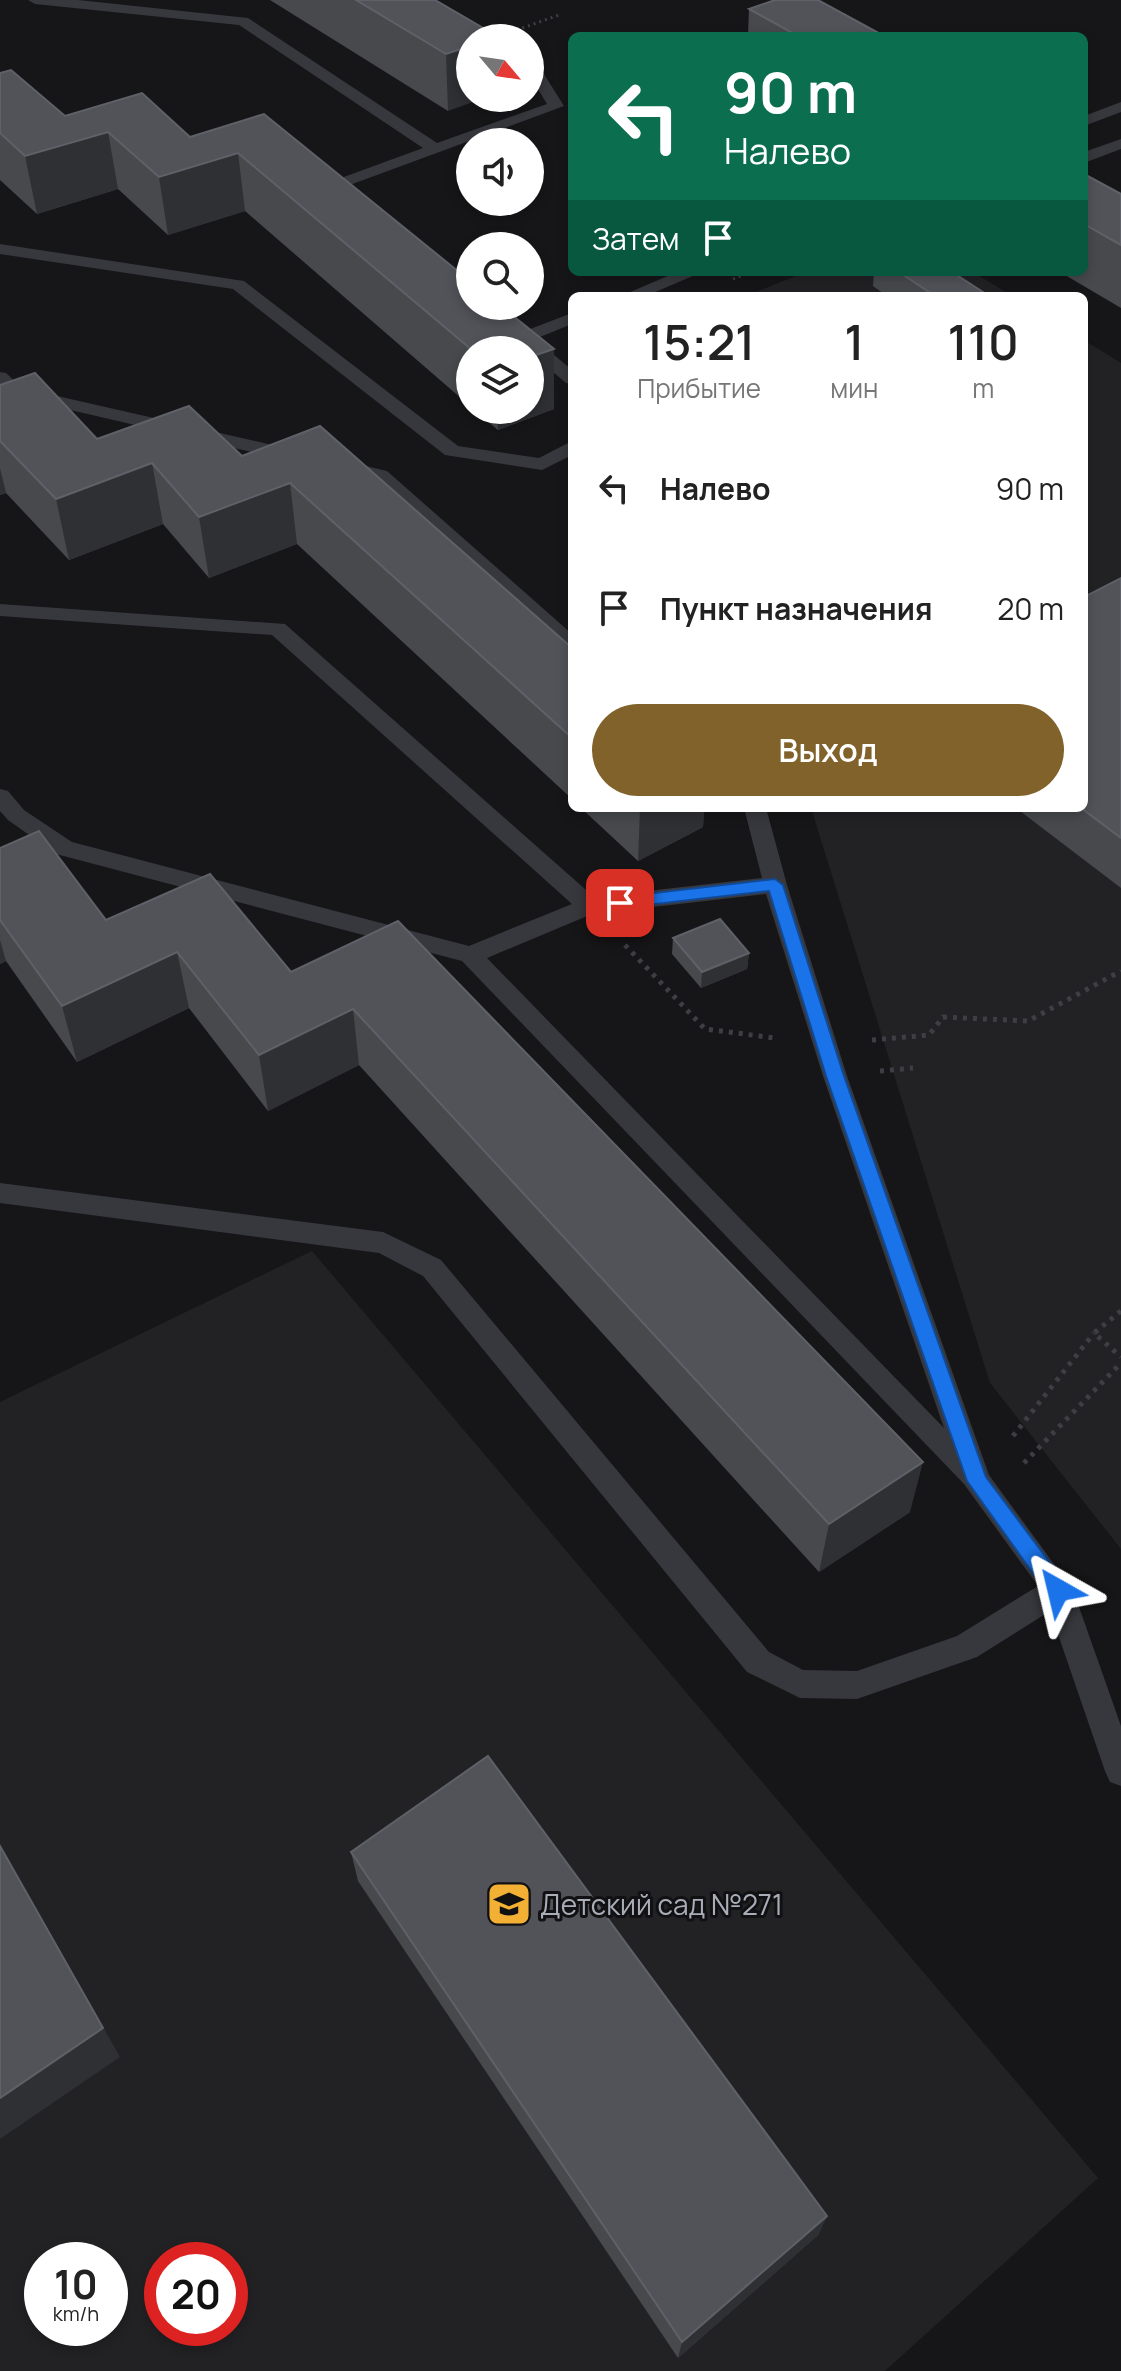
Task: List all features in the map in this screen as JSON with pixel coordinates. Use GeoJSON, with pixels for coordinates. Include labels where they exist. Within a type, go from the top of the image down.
{"type":"FeatureCollection","features":[{"type":"Feature","properties":{"kind":"lane"},"geometry":{"type":"LineString","coordinates":[[35,0],[243,21],[435,149]]}},
{"type":"Feature","properties":{"kind":"lane"},"geometry":{"type":"LineString","coordinates":[[544,86],[556,106],[544,110]]}},
{"type":"Feature","properties":{"kind":"lane"},"geometry":{"type":"LineString","coordinates":[[1088,119],[1121,107]]}},
{"type":"Feature","properties":{"kind":"lane"},"geometry":{"type":"LineString","coordinates":[[328,189],[539,112]]}},
{"type":"Feature","properties":{"kind":"lane"},"geometry":{"type":"LineString","coordinates":[[1088,156],[1121,144]]}},
{"type":"Feature","properties":{"kind":"lane"},"geometry":{"type":"LineString","coordinates":[[0,249],[238,285],[452,451],[568,468]]}},
{"type":"Feature","properties":{"kind":"lane"},"geometry":{"type":"LineString","coordinates":[[640,292],[682,276]]}},
{"type":"Feature","properties":{"kind":"lane"},"geometry":{"type":"LineString","coordinates":[[503,320],[524,336]]}},
{"type":"Feature","properties":{"kind":"lane"},"geometry":{"type":"LineString","coordinates":[[527,336],[568,320]]}},
{"type":"Feature","properties":{"kind":"lane"},"geometry":{"type":"LineString","coordinates":[[544,354],[568,375]]}},
{"type":"Feature","properties":{"kind":"lane"},"geometry":{"type":"LineString","coordinates":[[0,377],[16,392],[380,475],[568,641]]}},
{"type":"Feature","properties":{"kind":"lane"},"geometry":{"type":"LineString","coordinates":[[542,464],[568,449]]}},
{"type":"Feature","properties":{"kind":"lane"},"geometry":{"type":"LineString","coordinates":[[0,610],[278,629],[589,906]]}},
{"type":"Feature","properties":{"kind":"lane"},"geometry":{"type":"LineString","coordinates":[[0,796],[16,815],[64,848],[470,955],[977,1481],[1058,1590],[1121,1771]]}},
{"type":"Feature","properties":{"kind":"lane"},"geometry":{"type":"LineString","coordinates":[[756,812],[775,885],[835,1076],[977,1481]]}},
{"type":"Feature","properties":{"kind":"lane"},"geometry":{"type":"LineString","coordinates":[[470,955],[589,906],[775,885]]}},
{"type":"Feature","properties":{"kind":"lane"},"geometry":{"type":"LineString","coordinates":[[0,1193],[383,1243],[432,1268],[758,1662],[800,1684],[857,1685],[966,1647],[1058,1590]]}},
{"type":"Feature","properties":{"kind":"path"},"geometry":{"type":"LineString","coordinates":[[534,24],[562,14]]}},
{"type":"Feature","properties":{"kind":"path"},"geometry":{"type":"LineString","coordinates":[[1028,1021],[1121,971]]}},
{"type":"Feature","properties":{"kind":"path"},"geometry":{"type":"LineString","coordinates":[[977,1481],[1094,1333],[1121,1311]]}},
{"type":"Feature","properties":{"kind":"path"},"geometry":{"type":"LineString","coordinates":[[1094,1333],[1121,1357]]}},
{"type":"Feature","properties":{"kind":"path"},"geometry":{"type":"LineString","coordinates":[[1023,1464],[1121,1363]]}},
{"type":"Feature","properties":{"kind":"shaded area"},"geometry":{"type":"Polygon","coordinates":[[[796,276],[980,276],[1006,292],[756,292],[796,276]]]}},
{"type":"Feature","properties":{"kind":"shaded area"},"geometry":{"type":"Polygon","coordinates":[[[1088,342],[1121,363],[1121,1549],[990,1383],[812,812],[1088,812],[1088,342]]]}},
{"type":"Feature","properties":{"kind":"shaded area","name":"Детский сад №271"},"geometry":{"type":"Polygon","coordinates":[[[312,1251],[1098,2178],[885,2371],[0,2371],[0,1402],[312,1251]]]}},
{"type":"Feature","properties":{"kind":"building"},"geometry":{"type":"Polygon","coordinates":[[[356,0],[435,0],[476,24],[456,24],[456,51],[446,54],[356,0]]]}},
{"type":"Feature","properties":{"kind":"building"},"geometry":{"type":"Polygon","coordinates":[[[775,0],[818,0],[877,32],[791,32],[749,9],[775,0]]]}},
{"type":"Feature","properties":{"kind":"building"},"geometry":{"type":"Polygon","coordinates":[[[11,70],[65,116],[142,93],[190,137],[264,114],[456,270],[456,320],[518,320],[538,336],[456,337],[238,153],[159,177],[108,132],[25,156],[0,133],[0,73],[11,70]]]}},
{"type":"Feature","properties":{"kind":"building"},"geometry":{"type":"Polygon","coordinates":[[[1088,176],[1121,194],[1121,245],[1088,226],[1088,176]]]}},
{"type":"Feature","properties":{"kind":"building"},"geometry":{"type":"Polygon","coordinates":[[[905,276],[958,276],[983,292],[929,292],[905,276]]]}},
{"type":"Feature","properties":{"kind":"building"},"geometry":{"type":"Polygon","coordinates":[[[544,341],[554,349],[544,352],[544,341]]]}},
{"type":"Feature","properties":{"kind":"building"},"geometry":{"type":"Polygon","coordinates":[[[35,373],[97,439],[189,406],[242,456],[320,426],[568,644],[568,734],[290,483],[199,517],[152,463],[56,499],[0,441],[0,385],[35,373]]]}},
{"type":"Feature","properties":{"kind":"building"},"geometry":{"type":"Polygon","coordinates":[[[1121,578],[1121,838],[1086,812],[1088,595],[1121,578]]]}},
{"type":"Feature","properties":{"kind":"building"},"geometry":{"type":"Polygon","coordinates":[[[39,831],[106,920],[210,874],[291,972],[398,921],[923,1462],[829,1524],[353,1009],[259,1055],[177,952],[62,1006],[0,920],[0,848],[39,831]]]}},
{"type":"Feature","properties":{"kind":"building"},"geometry":{"type":"Polygon","coordinates":[[[720,919],[749,953],[702,972],[673,938],[720,919]]]}},
{"type":"Feature","properties":{"kind":"building"},"geometry":{"type":"Polygon","coordinates":[[[488,1756],[827,2216],[682,2342],[351,1852],[488,1756]]]}},
{"type":"Feature","properties":{"kind":"building"},"geometry":{"type":"Polygon","coordinates":[[[0,1846],[103,2028],[0,2098],[0,1846]]]}},
{"type":"Feature","properties":{"kind":"place","name":"Детский сад №271"},"geometry":{"type":"Point","coordinates":[509,1904]}},
{"type":"Feature","properties":{"kind":"route"},"geometry":{"type":"LineString","coordinates":[[620,903],[775,885],[835,1076],[977,1481],[1058,1590]]}}]}
